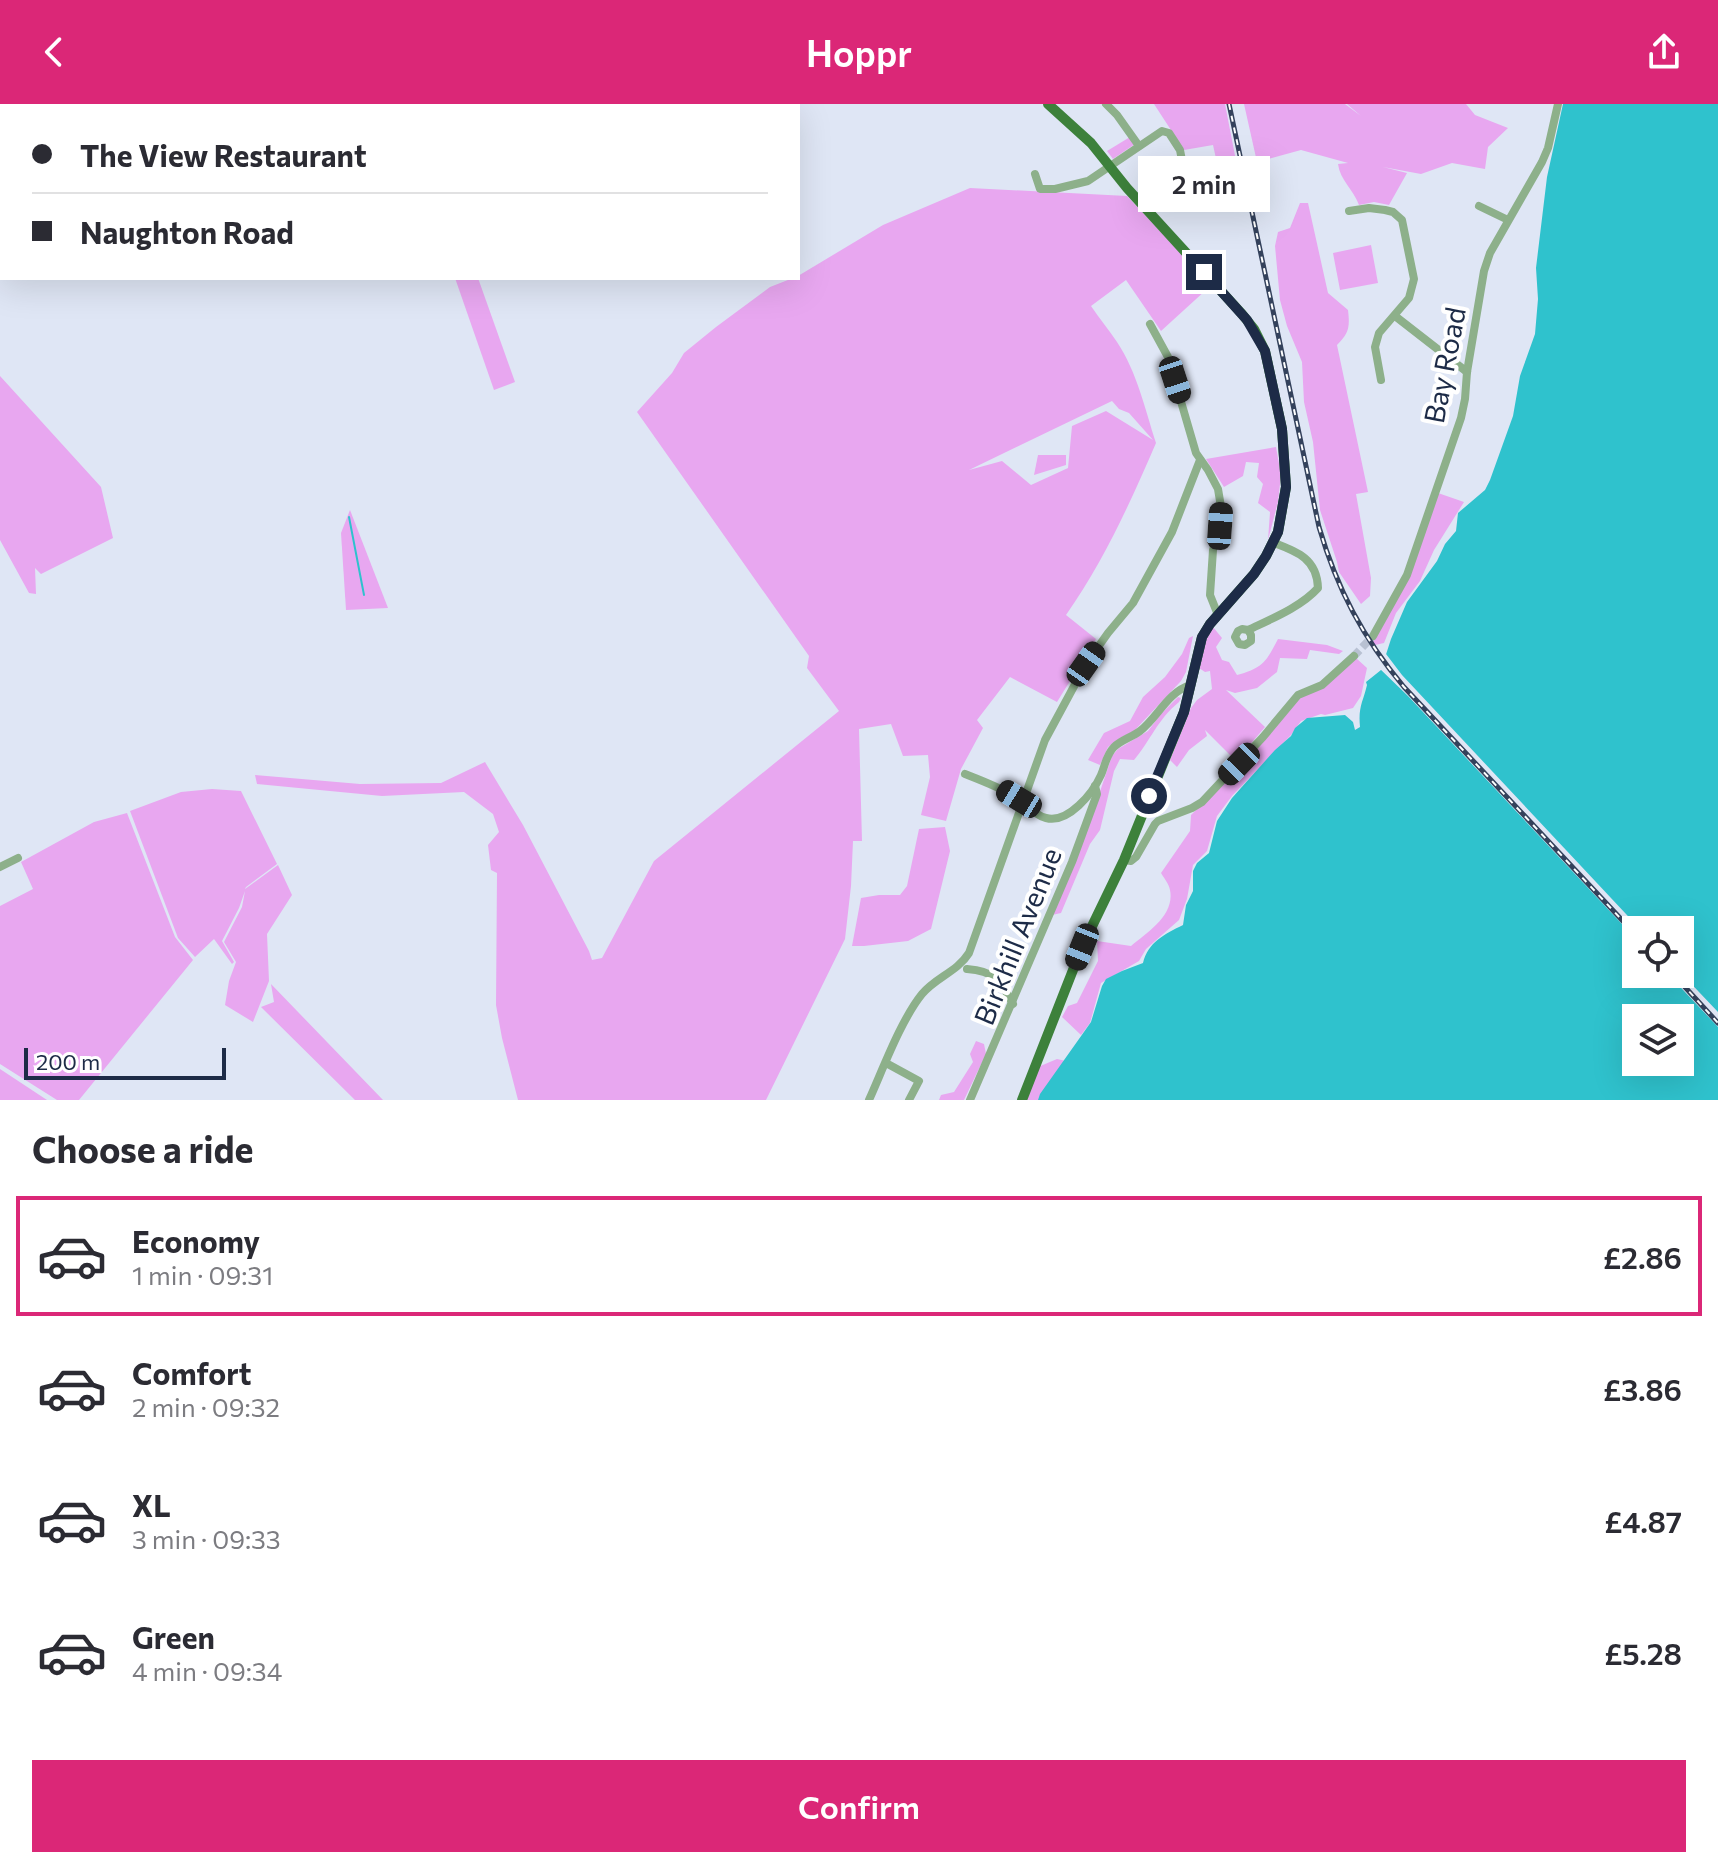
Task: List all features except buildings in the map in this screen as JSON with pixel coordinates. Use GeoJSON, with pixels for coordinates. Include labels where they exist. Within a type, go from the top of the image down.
{"type":"FeatureCollection","features":[{"type":"Feature","properties":{"kind":"main road"},"geometry":{"type":"LineString","coordinates":[[1022,1100],[1082,947],[1124,860],[1184,712],[1202,637],[1254,574],[1274,543],[1284,503],[1286,471],[1282,429],[1265,351],[1254,329],[1083,135],[1048,104]]}},
{"type":"Feature","properties":{"kind":"street"},"geometry":{"type":"LineString","coordinates":[[1106,104],[1139,146]]}},
{"type":"Feature","properties":{"kind":"street","name":"Bay Road"},"geometry":{"type":"LineString","coordinates":[[1373,636],[1407,575],[1461,418],[1484,271],[1490,253],[1542,162],[1558,104]]}},
{"type":"Feature","properties":{"kind":"street"},"geometry":{"type":"LineString","coordinates":[[1035,174],[1040,189],[1055,189],[1088,181],[1107,163],[1162,131],[1169,133],[1180,150],[1184,193],[1215,185]]}},
{"type":"Feature","properties":{"kind":"street"},"geometry":{"type":"LineString","coordinates":[[1479,206],[1508,220]]}},
{"type":"Feature","properties":{"kind":"street"},"geometry":{"type":"LineString","coordinates":[[1349,211],[1369,208],[1385,210],[1402,220],[1414,279],[1409,298],[1379,333],[1375,347],[1381,380]]}},
{"type":"Feature","properties":{"kind":"street"},"geometry":{"type":"LineString","coordinates":[[1395,316],[1467,372]]}},
{"type":"Feature","properties":{"kind":"street"},"geometry":{"type":"LineString","coordinates":[[1150,324],[1168,357],[1194,446],[1218,489],[1220,526],[1213,550],[1210,595],[1218,615]]}},
{"type":"Feature","properties":{"kind":"street"},"geometry":{"type":"LineString","coordinates":[[869,1100],[920,996],[963,962],[969,953],[1045,740],[1086,664],[1133,603],[1172,532],[1200,460]]}},
{"type":"Feature","properties":{"kind":"street"},"geometry":{"type":"LineString","coordinates":[[1248,630],[1291,610],[1318,588],[1317,575],[1311,564],[1297,552],[1274,543]]}},
{"type":"Feature","properties":{"kind":"street"},"geometry":{"type":"LineString","coordinates":[[1124,860],[1131,861],[1136,857],[1158,821],[1202,802],[1298,695],[1322,685],[1354,656]]}},
{"type":"Feature","properties":{"kind":"street"},"geometry":{"type":"LineString","coordinates":[[965,774],[996,785],[1048,819],[1066,816],[1095,786],[1112,748],[1139,732],[1180,690],[1189,690]]}},
{"type":"Feature","properties":{"kind":"street","name":"Birkhill Avenue"},"geometry":{"type":"LineString","coordinates":[[970,1100],[1072,862],[1097,794],[1095,786]]}},
{"type":"Feature","properties":{"kind":"street"},"geometry":{"type":"LineString","coordinates":[[0,867],[18,858]]}},
{"type":"Feature","properties":{"kind":"street"},"geometry":{"type":"LineString","coordinates":[[967,969],[983,970],[993,975],[1013,1004]]}},
{"type":"Feature","properties":{"kind":"street"},"geometry":{"type":"LineString","coordinates":[[886,1063],[919,1081],[909,1100]]}},
{"type":"Feature","properties":{"kind":"shaded area"},"geometry":{"type":"Polygon","coordinates":[[[1154,104],[1225,104],[1244,202],[1227,208],[1213,145],[1184,150],[1154,104]]]}},
{"type":"Feature","properties":{"kind":"shaded area"},"geometry":{"type":"Polygon","coordinates":[[[1244,104],[1345,104],[1361,116],[1347,104],[1466,104],[1475,115],[1508,128],[1488,147],[1485,169],[1452,163],[1421,174],[1383,167],[1407,173],[1389,205],[1374,202],[1359,205],[1339,170],[1338,164],[1348,163],[1301,150],[1257,162],[1244,104]]]}},
{"type":"Feature","properties":{"kind":"shaded area"},"geometry":{"type":"Polygon","coordinates":[[[1130,137],[1135,144],[1113,159],[1107,151],[1130,137]]]}},
{"type":"Feature","properties":{"kind":"shaded area"},"geometry":{"type":"Polygon","coordinates":[[[970,188],[1127,196],[1203,277],[1206,290],[1161,331],[1126,280],[1091,306],[1130,366],[1156,443],[1104,553],[1066,615],[1096,639],[1057,702],[1010,677],[977,720],[983,728],[961,769],[946,821],[921,815],[930,777],[928,755],[903,756],[891,724],[859,729],[862,841],[853,841],[845,939],[766,1100],[518,1100],[496,1005],[497,873],[491,870],[488,845],[499,832],[493,814],[464,792],[382,796],[257,784],[255,775],[360,784],[441,783],[485,762],[523,825],[592,960],[602,958],[654,861],[839,711],[807,668],[809,656],[637,412],[672,373],[684,353],[770,287],[788,280],[800,280],[800,275],[883,225],[970,188]],[[1112,401],[969,470],[1002,461],[1031,485],[1068,468],[1072,426],[1106,411],[1153,440],[1129,413],[1119,409],[1112,401]]]}},
{"type":"Feature","properties":{"kind":"shaded area"},"geometry":{"type":"Polygon","coordinates":[[[1300,203],[1308,203],[1328,293],[1348,310],[1348,329],[1337,345],[1368,492],[1356,494],[1371,578],[1370,596],[1361,604],[1339,572],[1320,510],[1313,442],[1304,402],[1302,362],[1280,300],[1275,246],[1278,232],[1290,228],[1300,203]]]}},
{"type":"Feature","properties":{"kind":"shaded area"},"geometry":{"type":"Polygon","coordinates":[[[1371,245],[1378,283],[1340,290],[1333,253],[1371,245]]]}},
{"type":"Feature","properties":{"kind":"shaded area"},"geometry":{"type":"Polygon","coordinates":[[[456,280],[479,280],[515,382],[494,390],[456,280]]]}},
{"type":"Feature","properties":{"kind":"shaded area"},"geometry":{"type":"Polygon","coordinates":[[[0,376],[101,487],[113,538],[41,574],[35,568],[36,594],[29,593],[0,540],[0,376]]]}},
{"type":"Feature","properties":{"kind":"shaded area"},"geometry":{"type":"Polygon","coordinates":[[[1276,447],[1281,475],[1268,540],[1270,512],[1258,503],[1263,484],[1257,477],[1259,463],[1246,462],[1243,476],[1224,487],[1206,459],[1276,447]]]}},
{"type":"Feature","properties":{"kind":"shaded area"},"geometry":{"type":"Polygon","coordinates":[[[1038,455],[1066,455],[1066,465],[1034,475],[1038,455]]]}},
{"type":"Feature","properties":{"kind":"shaded area"},"geometry":{"type":"Polygon","coordinates":[[[1438,493],[1464,502],[1434,550],[1420,581],[1396,613],[1384,643],[1375,645],[1372,641],[1408,578],[1438,493]]]}},
{"type":"Feature","properties":{"kind":"shaded area"},"geometry":{"type":"Polygon","coordinates":[[[350,510],[388,608],[346,610],[341,533],[350,510]]]}},
{"type":"Feature","properties":{"kind":"shaded area"},"geometry":{"type":"Polygon","coordinates":[[[1213,627],[1222,638],[1216,647],[1222,660],[1229,662],[1237,675],[1263,663],[1278,639],[1327,645],[1343,651],[1339,654],[1310,650],[1307,659],[1280,658],[1277,672],[1257,688],[1235,693],[1226,690],[1265,727],[1236,761],[1205,730],[1207,736],[1189,750],[1177,767],[1170,760],[1191,708],[1212,689],[1210,671],[1199,668],[1204,641],[1213,627]]]}},
{"type":"Feature","properties":{"kind":"shaded area"},"geometry":{"type":"Polygon","coordinates":[[[1193,636],[1186,672],[1181,681],[1134,731],[1108,747],[1100,765],[1088,760],[1104,733],[1130,721],[1143,697],[1165,677],[1193,636]]]}},
{"type":"Feature","properties":{"kind":"shaded area"},"geometry":{"type":"Polygon","coordinates":[[[1356,658],[1367,668],[1361,696],[1353,708],[1301,721],[1232,796],[1217,816],[1207,851],[1193,865],[1187,899],[1179,920],[1146,949],[1139,961],[1101,983],[1090,1023],[1081,1035],[1062,1017],[1068,1006],[1077,1003],[1098,961],[1097,941],[1131,946],[1159,922],[1170,899],[1169,888],[1161,873],[1190,831],[1191,815],[1225,782],[1297,700],[1356,658]]]}},
{"type":"Feature","properties":{"kind":"shaded area"},"geometry":{"type":"Polygon","coordinates":[[[1178,697],[1181,698],[1179,702],[1165,716],[1134,760],[1120,759],[1114,771],[1100,830],[1090,844],[1061,913],[1052,915],[1112,756],[1148,731],[1178,697]]]}},
{"type":"Feature","properties":{"kind":"shaded area"},"geometry":{"type":"Polygon","coordinates":[[[212,789],[241,791],[277,864],[245,889],[278,865],[292,895],[267,934],[269,981],[253,1022],[225,1005],[236,962],[224,942],[242,907],[245,891],[222,941],[234,962],[232,964],[214,939],[195,957],[178,938],[130,811],[181,792],[212,789]]]}},
{"type":"Feature","properties":{"kind":"shaded area"},"geometry":{"type":"Polygon","coordinates":[[[127,813],[175,937],[193,960],[79,1100],[57,1100],[0,1064],[0,906],[33,889],[21,862],[94,822],[127,813]]]}},
{"type":"Feature","properties":{"kind":"shaded area"},"geometry":{"type":"Polygon","coordinates":[[[945,827],[950,851],[931,929],[908,941],[852,946],[861,898],[900,895],[907,886],[919,829],[945,827]]]}},
{"type":"Feature","properties":{"kind":"shaded area"},"geometry":{"type":"Polygon","coordinates":[[[271,984],[383,1100],[355,1100],[261,1007],[274,1002],[271,984]]]}},
{"type":"Feature","properties":{"kind":"shaded area"},"geometry":{"type":"Polygon","coordinates":[[[976,1041],[984,1044],[986,1054],[964,1100],[939,1100],[941,1095],[954,1092],[973,1062],[970,1054],[976,1041]]]}},
{"type":"Feature","properties":{"kind":"shaded area"},"geometry":{"type":"Polygon","coordinates":[[[1057,1059],[1066,1061],[1054,1100],[1027,1100],[1038,1067],[1057,1059]]]}},
{"type":"Feature","properties":{"kind":"shaded area"},"geometry":{"type":"Polygon","coordinates":[[[0,1069],[47,1100],[0,1100],[0,1069]]]}},
{"type":"Feature","properties":{"kind":"water"},"geometry":{"type":"Polygon","coordinates":[[[1563,104],[1718,104],[1718,1100],[1038,1100],[1091,1022],[1106,979],[1143,963],[1153,944],[1183,925],[1186,905],[1193,891],[1193,871],[1209,853],[1217,821],[1232,798],[1307,718],[1345,715],[1353,722],[1355,730],[1360,727],[1366,682],[1381,670],[1407,602],[1456,531],[1458,513],[1485,490],[1490,480],[1513,416],[1520,376],[1535,334],[1538,299],[1536,268],[1547,177],[1563,104]]]}},
{"type":"Feature","properties":{"kind":"pier"},"geometry":{"type":"Polygon","coordinates":[[[1383,650],[1402,675],[1628,916],[1622,916],[1622,924],[1408,696],[1378,667],[1383,650]]]}},
{"type":"Feature","properties":{"kind":"pier"},"geometry":{"type":"Polygon","coordinates":[[[1694,987],[1718,1012],[1718,1027],[1681,988],[1694,987]]]}},
{"type":"Feature","properties":{"kind":"waterway"},"geometry":{"type":"LineString","coordinates":[[349,517],[364,595]]}},
{"type":"Feature","properties":{"kind":"tunnel"},"geometry":{"type":"LineString","coordinates":[[1354,656],[1373,636]]}},
{"type":"Feature","properties":{"kind":"railway"},"geometry":{"type":"LineString","coordinates":[[1229,104],[1319,527],[1343,592],[1376,650],[1404,687],[1622,920]]}},
{"type":"Feature","properties":{"kind":"railway"},"geometry":{"type":"LineString","coordinates":[[1686,988],[1718,1023]]}},
{"type":"Feature","properties":{"kind":"route"},"geometry":{"type":"LineString","coordinates":[[1149,796],[1184,712],[1202,637],[1254,574],[1274,543],[1286,487],[1282,429],[1265,351],[1247,320],[1204,272]]}}]}
